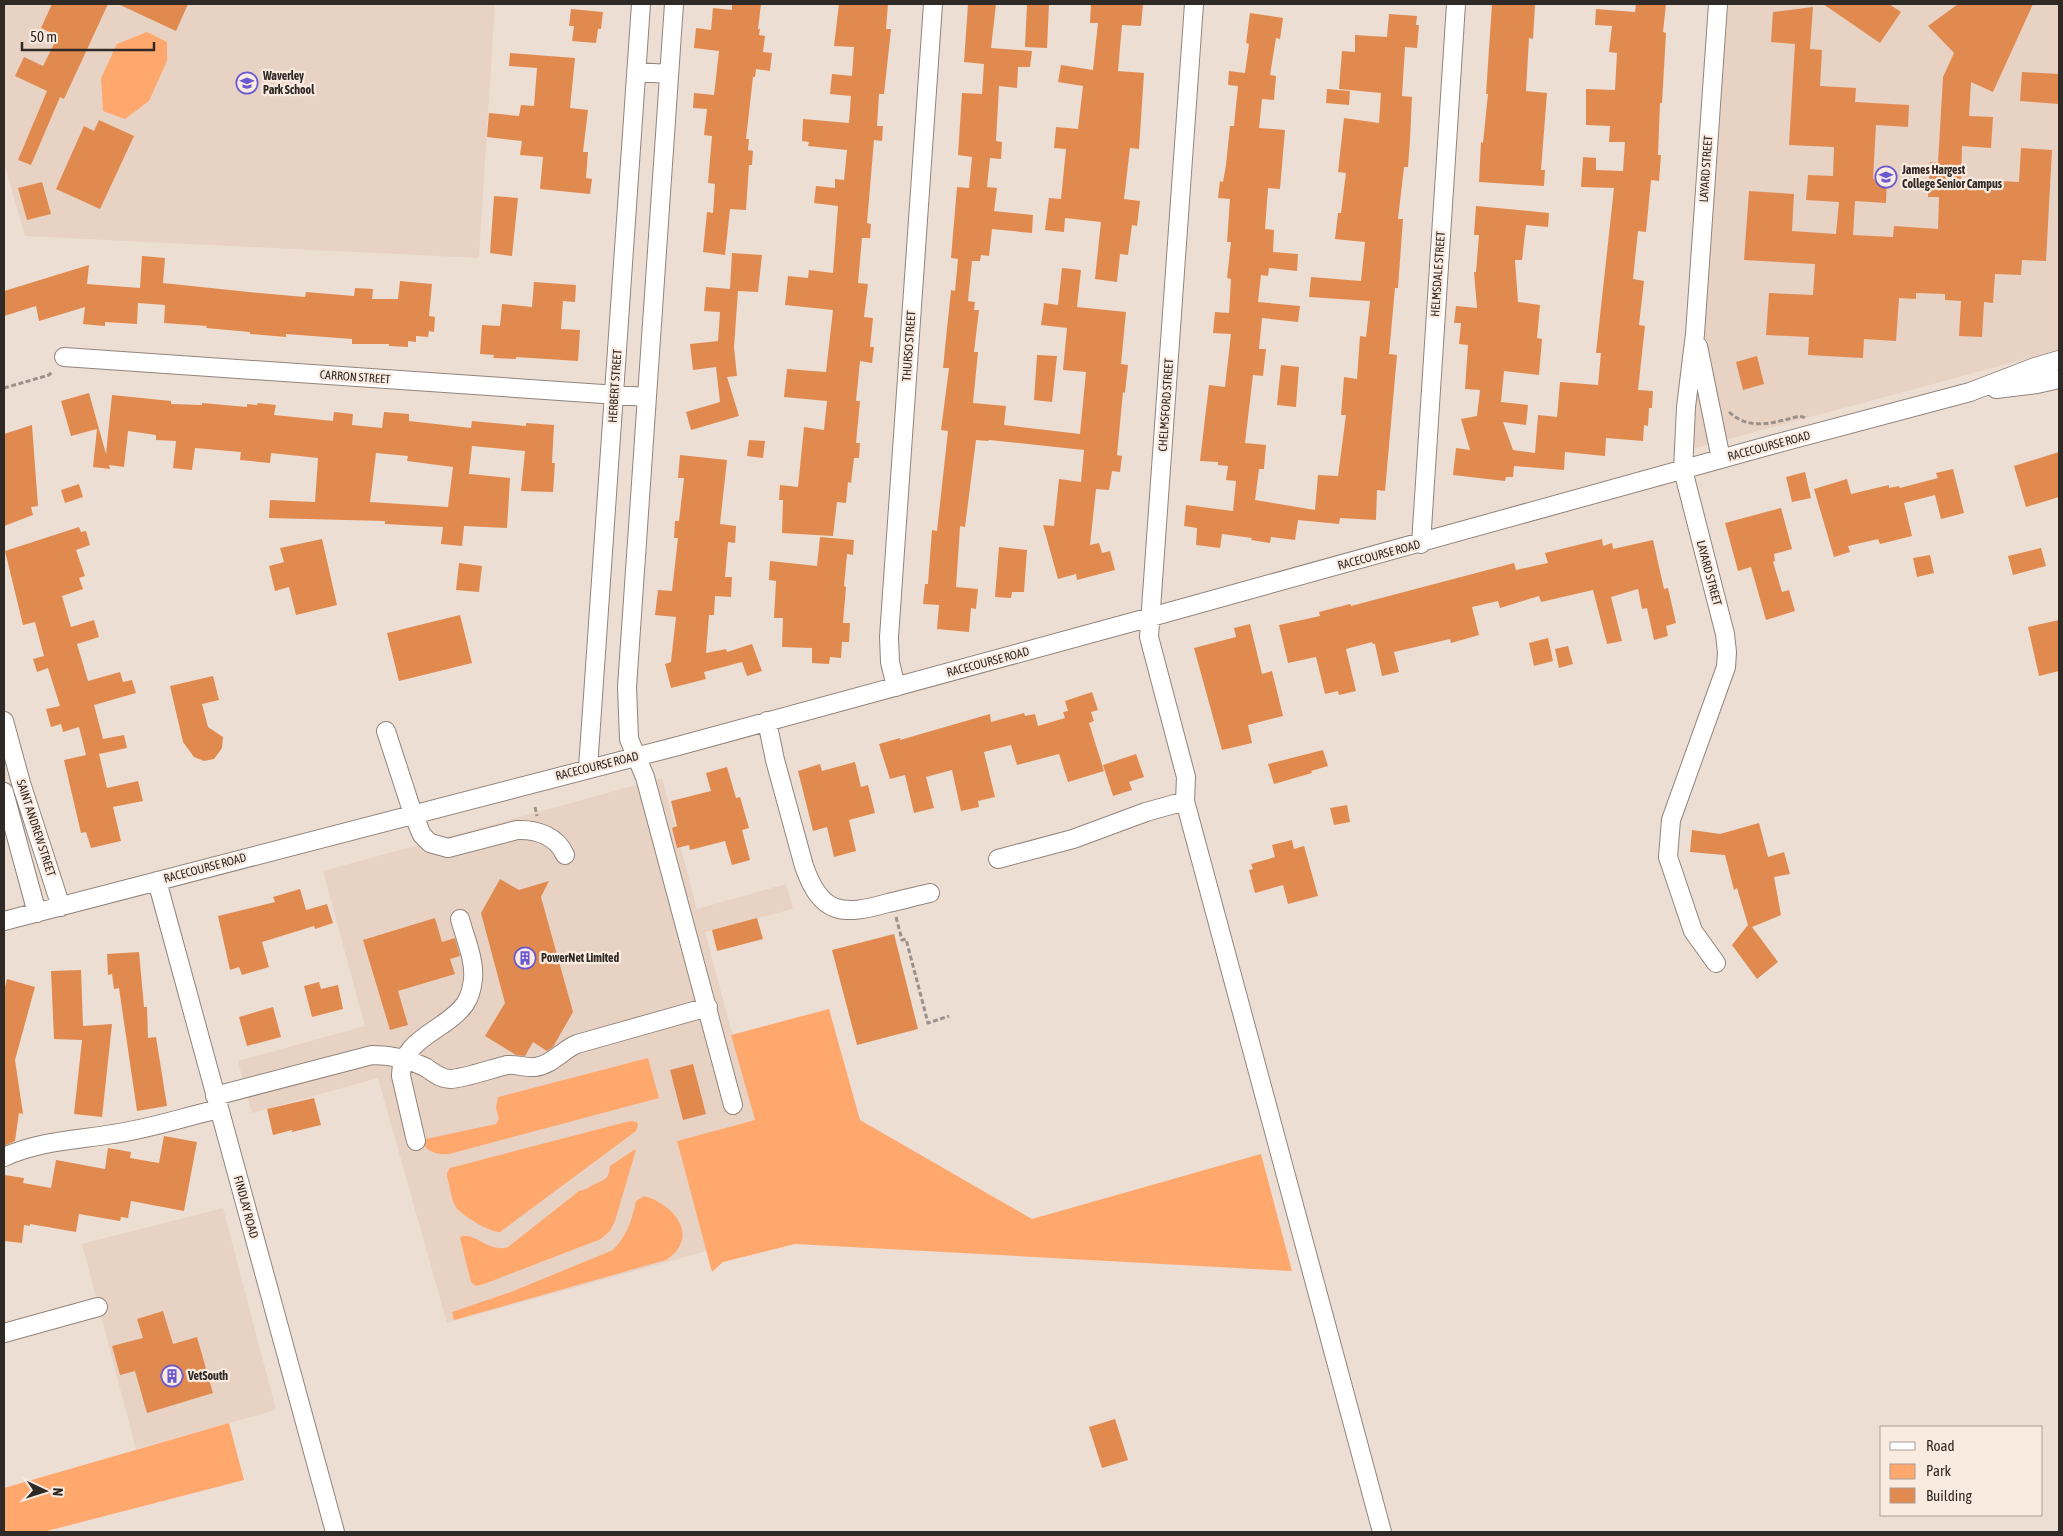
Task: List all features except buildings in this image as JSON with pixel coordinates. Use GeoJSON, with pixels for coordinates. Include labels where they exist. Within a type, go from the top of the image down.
{"type":"FeatureCollection","features":[{"type":"Feature","properties":{"kind":"street","name":"HERBERT STREET"},"geometry":{"type":"LineString","coordinates":[[588,768],[641,4]]}},
{"type":"Feature","properties":{"kind":"street"},"geometry":{"type":"LineString","coordinates":[[674,4],[627,686],[629,739],[645,777],[733,1104]]}},
{"type":"Feature","properties":{"kind":"street","name":"THURSO STREET"},"geometry":{"type":"LineString","coordinates":[[896,687],[890,662],[889,637],[933,4]]}},
{"type":"Feature","properties":{"kind":"street","name":"CHELMSFORD STREET"},"geometry":{"type":"LineString","coordinates":[[1194,4],[1149,637],[1186,777],[1185,801],[1382,1532]]}},
{"type":"Feature","properties":{"kind":"street","name":"HELMSDALE STREET"},"geometry":{"type":"LineString","coordinates":[[1420,544],[1456,4]]}},
{"type":"Feature","properties":{"kind":"street","name":"LAYARD STREET"},"geometry":{"type":"LineString","coordinates":[[1716,962],[1693,931],[1668,857],[1671,820],[1726,667],[1727,652],[1725,634],[1683,470],[1686,407],[1695,334],[1718,4]]}},
{"type":"Feature","properties":{"kind":"street"},"geometry":{"type":"LineString","coordinates":[[636,72],[669,74]]}},
{"type":"Feature","properties":{"kind":"street","name":"LAYARD STREET"},"geometry":{"type":"LineString","coordinates":[[1695,334],[1721,459]]}},
{"type":"Feature","properties":{"kind":"street","name":"CARRON STREET"},"geometry":{"type":"LineString","coordinates":[[64,357],[647,397]]}},
{"type":"Feature","properties":{"kind":"street","name":"RACECOURSE ROAD"},"geometry":{"type":"LineString","coordinates":[[4,921],[896,687],[1420,544],[1721,459],[1970,392],[2035,367],[2059,360]]}},
{"type":"Feature","properties":{"kind":"street","name":"RACECOURSE ROAD"},"geometry":{"type":"LineString","coordinates":[[1970,392],[2037,384],[2059,379]]}},
{"type":"Feature","properties":{"kind":"street","name":"SAINT ANDREW STREET"},"geometry":{"type":"LineString","coordinates":[[4,721],[21,784],[61,906]]}},
{"type":"Feature","properties":{"kind":"street"},"geometry":{"type":"LineString","coordinates":[[767,721],[775,760],[804,866],[809,881],[822,900],[828,905],[851,912],[930,893]]}},
{"type":"Feature","properties":{"kind":"street"},"geometry":{"type":"LineString","coordinates":[[386,731],[413,814],[422,835],[430,844],[448,848],[516,830],[527,830],[536,831],[559,844],[566,855]]}},
{"type":"Feature","properties":{"kind":"street","name":"SAINT ANDREW STREET"},"geometry":{"type":"LineString","coordinates":[[4,792],[37,913]]}},
{"type":"Feature","properties":{"kind":"street"},"geometry":{"type":"LineString","coordinates":[[998,859],[1073,839],[1146,812],[1185,801]]}},
{"type":"Feature","properties":{"kind":"street","name":"FINDLAY ROAD"},"geometry":{"type":"LineString","coordinates":[[157,881],[335,1532]]}},
{"type":"Feature","properties":{"kind":"street"},"geometry":{"type":"LineString","coordinates":[[416,1141],[402,1076],[404,1059],[431,1032],[464,1006],[470,995],[473,968],[460,919]]}},
{"type":"Feature","properties":{"kind":"street"},"geometry":{"type":"LineString","coordinates":[[4,1157],[19,1150],[51,1142],[123,1132],[372,1055],[391,1055],[404,1059],[426,1068],[439,1076],[450,1079],[507,1065],[515,1064],[534,1068],[545,1065],[566,1048],[577,1044],[708,1006]]}},
{"type":"Feature","properties":{"kind":"street"},"geometry":{"type":"LineString","coordinates":[[4,1333],[98,1306]]}},
{"type":"Feature","properties":{"kind":"path"},"geometry":{"type":"LineString","coordinates":[[4,388],[49,376],[52,372]]}},
{"type":"Feature","properties":{"kind":"path"},"geometry":{"type":"LineString","coordinates":[[1726,410],[1750,424],[1763,425],[1800,416],[1837,427]]}},
{"type":"Feature","properties":{"kind":"path"},"geometry":{"type":"LineString","coordinates":[[895,914],[902,940],[906,939],[928,1022],[949,1016]]}},
{"type":"Feature","properties":{"kind":"shaded area","name":"Waverley Park School"},"geometry":{"type":"Polygon","coordinates":[[[4,4],[495,4],[479,258],[25,236],[4,163],[4,4]]]}},
{"type":"Feature","properties":{"kind":"shaded area","name":"James Hargest College Senior Campus"},"geometry":{"type":"Polygon","coordinates":[[[1725,4],[2059,4],[2059,350],[1692,449],[1725,4]]]}},
{"type":"Feature","properties":{"kind":"shaded area"},"geometry":{"type":"Polygon","coordinates":[[[662,778],[697,909],[786,884],[793,909],[705,932],[755,1120],[677,1141],[707,1251],[447,1323],[378,1078],[252,1113],[238,1061],[365,1026],[323,871],[662,778]]]}},
{"type":"Feature","properties":{"kind":"shaded area"},"geometry":{"type":"Polygon","coordinates":[[[223,1208],[276,1410],[136,1449],[82,1244],[223,1208]]]}},
{"type":"Feature","properties":{"kind":"green space"},"geometry":{"type":"Polygon","coordinates":[[[147,32],[167,42],[167,61],[149,101],[125,119],[103,111],[101,78],[117,44],[147,32]]]}},
{"type":"Feature","properties":{"kind":"green space"},"geometry":{"type":"Polygon","coordinates":[[[829,1009],[860,1120],[1032,1219],[1261,1154],[1292,1271],[795,1244],[723,1262],[712,1272],[677,1141],[755,1120],[731,1035],[829,1009]]]}},
{"type":"Feature","properties":{"kind":"green space"},"geometry":{"type":"Polygon","coordinates":[[[648,1058],[659,1098],[449,1154],[432,1152],[421,1140],[496,1124],[499,1119],[496,1108],[498,1097],[648,1058]]]}},
{"type":"Feature","properties":{"kind":"green space"},"geometry":{"type":"Polygon","coordinates":[[[630,1121],[637,1122],[636,1131],[500,1232],[490,1230],[477,1223],[459,1211],[454,1204],[447,1177],[450,1168],[630,1121]]]}},
{"type":"Feature","properties":{"kind":"green space"},"geometry":{"type":"Polygon","coordinates":[[[636,1150],[615,1221],[610,1231],[601,1239],[484,1284],[476,1286],[471,1282],[460,1238],[462,1236],[468,1236],[495,1248],[508,1247],[579,1191],[587,1189],[605,1179],[610,1166],[636,1150]]]}},
{"type":"Feature","properties":{"kind":"green space"},"geometry":{"type":"Polygon","coordinates":[[[644,1196],[665,1206],[679,1222],[682,1241],[676,1251],[666,1260],[454,1320],[452,1312],[511,1292],[613,1250],[622,1239],[628,1227],[636,1201],[644,1196]]]}},
{"type":"Feature","properties":{"kind":"green space"},"geometry":{"type":"Polygon","coordinates":[[[229,1423],[244,1480],[43,1532],[4,1532],[4,1488],[229,1423]]]}},
{"type":"Feature","properties":{"kind":"place","name":"Waverley Park School"},"geometry":{"type":"Point","coordinates":[247,83]}},
{"type":"Feature","properties":{"kind":"place","name":"James Hargest College Senior Campus"},"geometry":{"type":"Point","coordinates":[1886,177]}},
{"type":"Feature","properties":{"kind":"place","name":"PowerNet Limited"},"geometry":{"type":"Point","coordinates":[525,958]}},
{"type":"Feature","properties":{"kind":"place","name":"VetSouth"},"geometry":{"type":"Point","coordinates":[172,1376]}}]}
